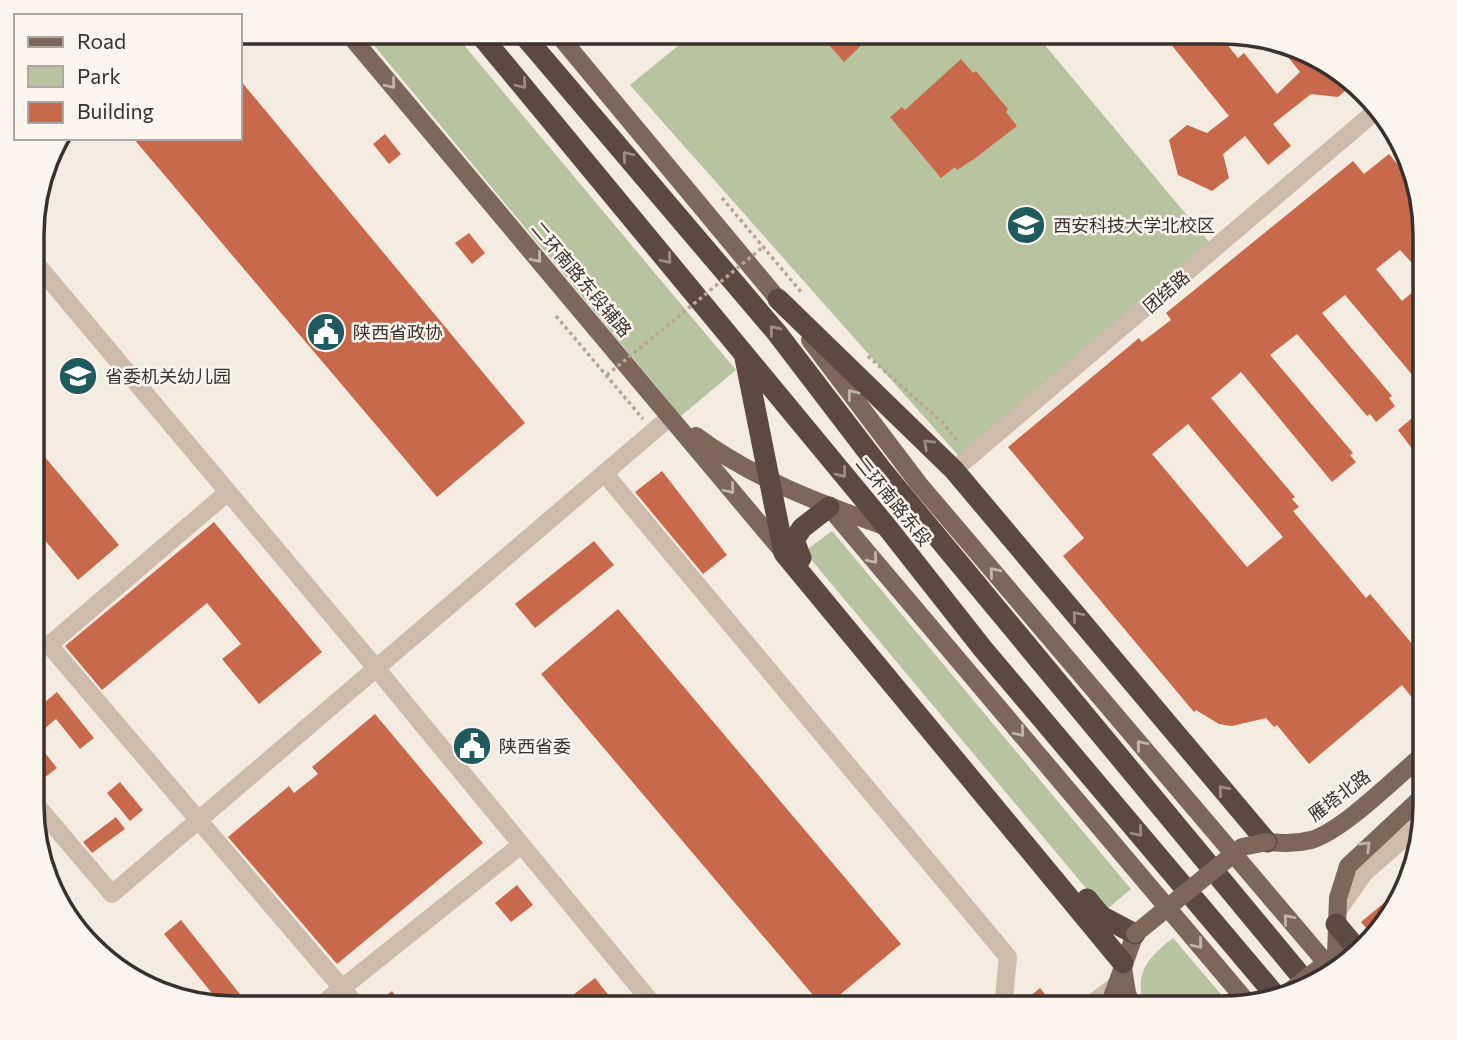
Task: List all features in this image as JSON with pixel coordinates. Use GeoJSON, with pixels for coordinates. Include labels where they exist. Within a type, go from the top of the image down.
{"type":"FeatureCollection","features":[{"type":"Feature","properties":{"kind":"highway","name":"二环南路东段"},"geometry":{"type":"LineString","coordinates":[[488,44],[744,352],[983,649],[1271,990]]}},
{"type":"Feature","properties":{"kind":"highway","name":"二环南路东段"},"geometry":{"type":"LineString","coordinates":[[531,44],[777,333],[881,469],[1303,979]]}},
{"type":"Feature","properties":{"kind":"highway"},"geometry":{"type":"LineString","coordinates":[[778,299],[962,464],[1267,842]]}},
{"type":"Feature","properties":{"kind":"highway"},"geometry":{"type":"LineString","coordinates":[[744,352],[785,553],[1123,963]]}},
{"type":"Feature","properties":{"kind":"highway"},"geometry":{"type":"LineString","coordinates":[[829,507],[797,533],[794,540],[796,553],[1101,916],[1135,934]]}},
{"type":"Feature","properties":{"kind":"highway"},"geometry":{"type":"LineString","coordinates":[[1337,918],[1354,943]]}},
{"type":"Feature","properties":{"kind":"main road","name":"二环南路东段辅路"},"geometry":{"type":"LineString","coordinates":[[357,44],[785,553]]}},
{"type":"Feature","properties":{"kind":"main road"},"geometry":{"type":"LineString","coordinates":[[565,44],[778,299],[919,484],[1336,959]]}},
{"type":"Feature","properties":{"kind":"main road"},"geometry":{"type":"LineString","coordinates":[[670,417],[719,453],[772,480],[829,507],[887,527]]}},
{"type":"Feature","properties":{"kind":"main road"},"geometry":{"type":"LineString","coordinates":[[829,507],[1241,995]]}},
{"type":"Feature","properties":{"kind":"main road","name":"雁塔北路"},"geometry":{"type":"LineString","coordinates":[[1135,934],[1242,847],[1267,842],[1291,844],[1313,840],[1339,825],[1413,763]]}},
{"type":"Feature","properties":{"kind":"main road"},"geometry":{"type":"LineString","coordinates":[[1338,958],[1337,918],[1348,866],[1413,805]]}},
{"type":"Feature","properties":{"kind":"main road"},"geometry":{"type":"LineString","coordinates":[[1112,996],[1135,934]]}},
{"type":"Feature","properties":{"kind":"main road"},"geometry":{"type":"LineString","coordinates":[[1123,963],[1128,996]]}},
{"type":"Feature","properties":{"kind":"street","name":"团结路"},"geometry":{"type":"LineString","coordinates":[[962,464],[1371,115]]}},
{"type":"Feature","properties":{"kind":"street"},"geometry":{"type":"LineString","coordinates":[[44,273],[376,668],[521,845],[639,996]]}},
{"type":"Feature","properties":{"kind":"street"},"geometry":{"type":"LineString","coordinates":[[44,814],[113,894],[670,417]]}},
{"type":"Feature","properties":{"kind":"street"},"geometry":{"type":"LineString","coordinates":[[605,474],[1008,957],[1004,996]]}},
{"type":"Feature","properties":{"kind":"street"},"geometry":{"type":"LineString","coordinates":[[228,492],[49,645],[348,996]]}},
{"type":"Feature","properties":{"kind":"street"},"geometry":{"type":"LineString","coordinates":[[1337,918],[1364,873],[1412,831]]}},
{"type":"Feature","properties":{"kind":"street"},"geometry":{"type":"LineString","coordinates":[[333,996],[521,845]]}},
{"type":"Feature","properties":{"kind":"street"},"geometry":{"type":"LineString","coordinates":[[1103,996],[1114,988]]}},
{"type":"Feature","properties":{"kind":"path"},"geometry":{"type":"LineString","coordinates":[[722,198],[804,295]]}},
{"type":"Feature","properties":{"kind":"path"},"geometry":{"type":"LineString","coordinates":[[607,375],[763,247]]}},
{"type":"Feature","properties":{"kind":"path"},"geometry":{"type":"LineString","coordinates":[[556,316],[639,415]]}},
{"type":"Feature","properties":{"kind":"path"},"geometry":{"type":"LineString","coordinates":[[862,351],[943,423],[962,464]]}},
{"type":"Feature","properties":{"kind":"green space"},"geometry":{"type":"Polygon","coordinates":[[[373,44],[463,44],[736,370],[681,416],[373,44]]]}},
{"type":"Feature","properties":{"kind":"green space","name":"西安科技大学北校区"},"geometry":{"type":"Polygon","coordinates":[[[680,44],[1044,44],[1215,249],[965,463],[630,85],[680,44]]]}},
{"type":"Feature","properties":{"kind":"green space"},"geometry":{"type":"Polygon","coordinates":[[[832,531],[1131,889],[1105,911],[809,557],[809,548],[832,531]]]}},
{"type":"Feature","properties":{"kind":"green space"},"geometry":{"type":"Polygon","coordinates":[[[1173,938],[1222,996],[1142,996],[1142,977],[1149,960],[1173,938]]]}},
{"type":"Feature","properties":{"kind":"building"},"geometry":{"type":"Polygon","coordinates":[[[828,44],[863,44],[844,62],[828,44]]]}},
{"type":"Feature","properties":{"kind":"building"},"geometry":{"type":"Polygon","coordinates":[[[1171,44],[1227,44],[1238,58],[1244,53],[1277,94],[1300,72],[1286,55],[1318,69],[1346,90],[1338,97],[1311,94],[1273,124],[1291,146],[1268,165],[1245,136],[1223,154],[1229,178],[1212,191],[1178,175],[1169,140],[1187,125],[1207,133],[1229,116],[1171,44]]]}},
{"type":"Feature","properties":{"kind":"building"},"geometry":{"type":"Polygon","coordinates":[[[961,59],[973,73],[976,71],[1008,109],[1006,112],[1017,126],[974,159],[957,170],[955,167],[941,178],[890,117],[902,107],[905,110],[961,59]]]}},
{"type":"Feature","properties":{"kind":"building"},"geometry":{"type":"Polygon","coordinates":[[[242,82],[525,423],[437,497],[135,140],[242,140],[242,82]]]}},
{"type":"Feature","properties":{"kind":"building"},"geometry":{"type":"Polygon","coordinates":[[[385,134],[401,154],[389,164],[373,144],[385,134]]]}},
{"type":"Feature","properties":{"kind":"building"},"geometry":{"type":"Polygon","coordinates":[[[1389,154],[1402,170],[1407,185],[1413,222],[1413,264],[1400,250],[1376,269],[1402,301],[1413,292],[1413,376],[1345,295],[1322,313],[1392,396],[1389,398],[1395,406],[1376,422],[1370,414],[1367,416],[1297,334],[1270,355],[1353,453],[1350,455],[1356,462],[1332,482],[1241,372],[1211,398],[1295,497],[1292,499],[1299,507],[1293,511],[1366,598],[1370,594],[1413,645],[1413,699],[1402,685],[1309,764],[1277,725],[1274,727],[1266,718],[1232,726],[1219,724],[1196,710],[1194,712],[1063,556],[1084,538],[1008,447],[1139,338],[1142,342],[1171,320],[1166,313],[1353,161],[1364,174],[1389,154]],[[1188,424],[1152,454],[1247,567],[1283,537],[1188,424]]]}},
{"type":"Feature","properties":{"kind":"building"},"geometry":{"type":"Polygon","coordinates":[[[469,233],[485,253],[472,264],[455,243],[469,233]]]}},
{"type":"Feature","properties":{"kind":"building"},"geometry":{"type":"Polygon","coordinates":[[[1413,417],[1413,450],[1398,430],[1413,417]]]}},
{"type":"Feature","properties":{"kind":"building"},"geometry":{"type":"Polygon","coordinates":[[[44,456],[119,545],[78,580],[44,539],[44,456]]]}},
{"type":"Feature","properties":{"kind":"building"},"geometry":{"type":"Polygon","coordinates":[[[662,471],[727,555],[703,574],[635,492],[662,471]]]}},
{"type":"Feature","properties":{"kind":"building"},"geometry":{"type":"Polygon","coordinates":[[[214,522],[322,652],[259,704],[222,659],[241,644],[207,603],[102,690],[65,646],[214,522]]]}},
{"type":"Feature","properties":{"kind":"building"},"geometry":{"type":"Polygon","coordinates":[[[594,541],[614,565],[535,628],[515,604],[594,541]]]}},
{"type":"Feature","properties":{"kind":"building"},"geometry":{"type":"Polygon","coordinates":[[[618,609],[901,944],[838,996],[814,996],[541,674],[618,609]]]}},
{"type":"Feature","properties":{"kind":"building"},"geometry":{"type":"Polygon","coordinates":[[[57,692],[94,738],[80,749],[56,719],[44,729],[44,703],[57,692]]]}},
{"type":"Feature","properties":{"kind":"building"},"geometry":{"type":"Polygon","coordinates":[[[375,714],[483,843],[337,964],[228,837],[289,786],[294,793],[318,774],[312,767],[375,714]]]}},
{"type":"Feature","properties":{"kind":"building"},"geometry":{"type":"Polygon","coordinates":[[[44,752],[57,768],[44,778],[44,752]]]}},
{"type":"Feature","properties":{"kind":"building"},"geometry":{"type":"Polygon","coordinates":[[[120,782],[143,810],[130,821],[107,793],[120,782]]]}},
{"type":"Feature","properties":{"kind":"building"},"geometry":{"type":"Polygon","coordinates":[[[116,817],[125,829],[92,853],[83,842],[116,817]]]}},
{"type":"Feature","properties":{"kind":"building"},"geometry":{"type":"Polygon","coordinates":[[[517,885],[533,905],[511,922],[495,903],[517,885]]]}},
{"type":"Feature","properties":{"kind":"building"},"geometry":{"type":"Polygon","coordinates":[[[1389,899],[1367,929],[1361,922],[1389,899]]]}},
{"type":"Feature","properties":{"kind":"building"},"geometry":{"type":"Polygon","coordinates":[[[181,920],[241,996],[214,995],[164,934],[181,920]]]}},
{"type":"Feature","properties":{"kind":"building"},"geometry":{"type":"Polygon","coordinates":[[[595,978],[609,996],[574,996],[595,978]]]}},
{"type":"Feature","properties":{"kind":"building"},"geometry":{"type":"Polygon","coordinates":[[[1040,988],[1046,996],[1030,996],[1040,988]]]}},
{"type":"Feature","properties":{"kind":"place","name":"西安科技大学北校区"},"geometry":{"type":"Point","coordinates":[1026,225]}},
{"type":"Feature","properties":{"kind":"place","name":"陕西省政协"},"geometry":{"type":"Point","coordinates":[326,332]}},
{"type":"Feature","properties":{"kind":"place","name":"省委机关幼儿园"},"geometry":{"type":"Point","coordinates":[78,376]}},
{"type":"Feature","properties":{"kind":"place","name":"陕西省委"},"geometry":{"type":"Point","coordinates":[472,746]}}]}
